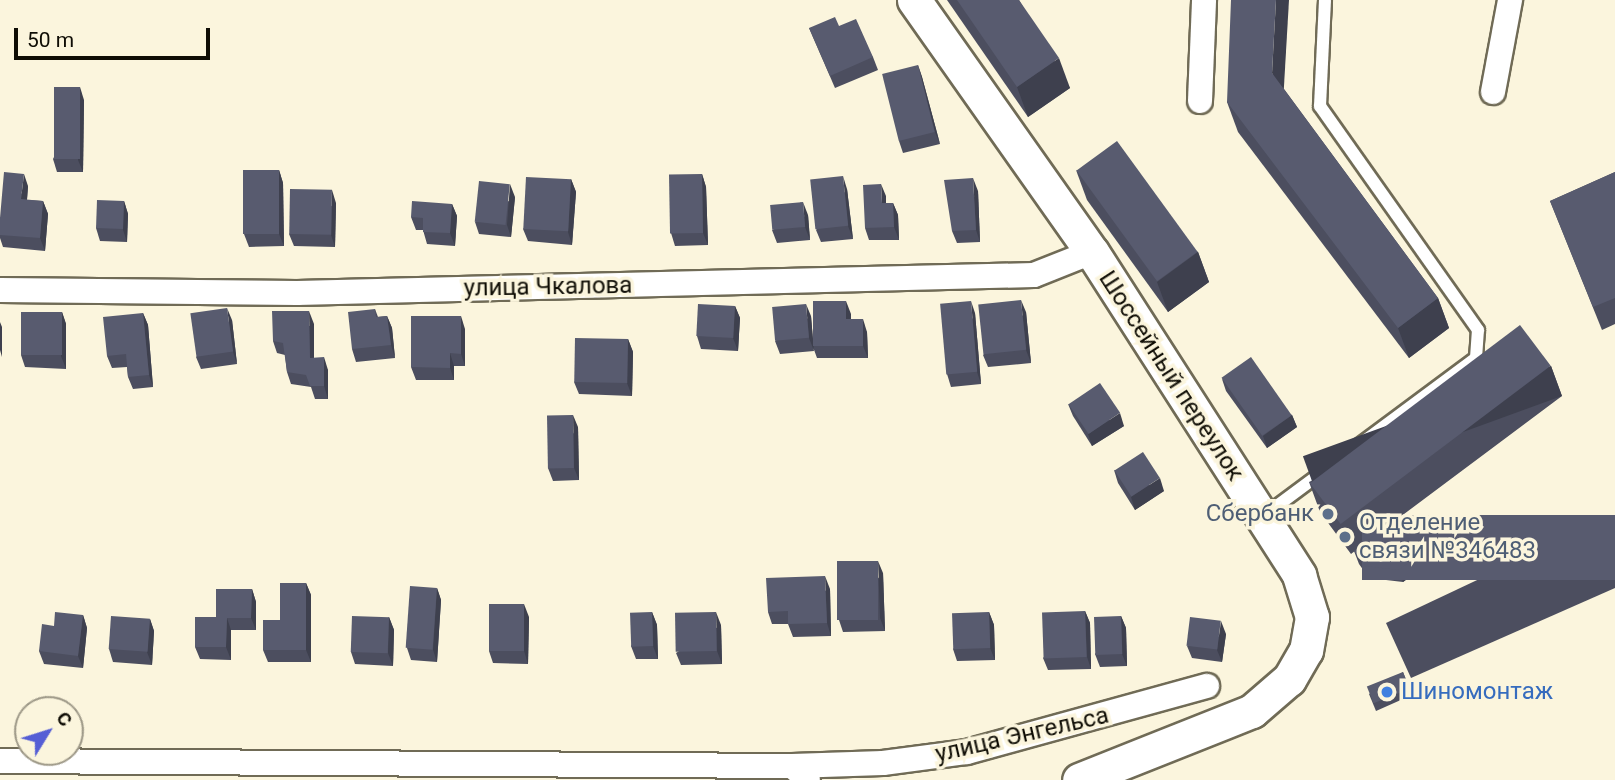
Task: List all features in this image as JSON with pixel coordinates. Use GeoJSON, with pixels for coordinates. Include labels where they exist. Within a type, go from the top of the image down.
{"type":"FeatureCollection","features":[{"type":"Feature","properties":{"kind":"main road","name":"Шоссейный переулок"},"geometry":{"type":"LineString","coordinates":[[914,0],[1092,252],[1298,575],[1312,617],[1306,650],[1289,680],[1252,712],[1079,780]]}},
{"type":"Feature","properties":{"kind":"street"},"geometry":{"type":"LineString","coordinates":[[1200,102],[1205,0]]}},
{"type":"Feature","properties":{"kind":"street"},"geometry":{"type":"LineString","coordinates":[[1493,92],[1510,0]]}},
{"type":"Feature","properties":{"kind":"street","name":"улица Чкалова"},"geometry":{"type":"LineString","coordinates":[[0,290],[297,293],[1034,275],[1092,252]]}},
{"type":"Feature","properties":{"kind":"street","name":"улица Энгельса"},"geometry":{"type":"LineString","coordinates":[[0,761],[800,773],[967,752],[1207,686]]}},
{"type":"Feature","properties":{"kind":"lane"},"geometry":{"type":"LineString","coordinates":[[1261,517],[1476,358],[1478,330],[1320,106],[1325,0]]}},
{"type":"Feature","properties":{"kind":"building"},"geometry":{"type":"Polygon","coordinates":[[[957,0],[1019,0],[1059,58],[1017,87],[957,0]]]}},
{"type":"Feature","properties":{"kind":"building"},"geometry":{"type":"Polygon","coordinates":[[[1231,0],[1276,0],[1272,73],[1438,298],[1398,328],[1227,102],[1231,0]]]}},
{"type":"Feature","properties":{"kind":"building"},"geometry":{"type":"Polygon","coordinates":[[[835,17],[839,26],[856,19],[873,57],[830,76],[809,28],[835,17]]]}},
{"type":"Feature","properties":{"kind":"building"},"geometry":{"type":"Polygon","coordinates":[[[918,65],[935,132],[899,141],[882,74],[918,65]]]}},
{"type":"Feature","properties":{"kind":"building"},"geometry":{"type":"Polygon","coordinates":[[[54,87],[80,87],[80,159],[54,159],[54,87]]]}},
{"type":"Feature","properties":{"kind":"building"},"geometry":{"type":"Polygon","coordinates":[[[1117,141],[1198,252],[1157,281],[1077,170],[1117,141]]]}},
{"type":"Feature","properties":{"kind":"building"},"geometry":{"type":"Polygon","coordinates":[[[243,170],[279,170],[279,234],[243,234],[243,170]]]}},
{"type":"Feature","properties":{"kind":"building"},"geometry":{"type":"Polygon","coordinates":[[[4,172],[24,174],[21,199],[43,201],[40,238],[0,235],[4,172]]]}},
{"type":"Feature","properties":{"kind":"building"},"geometry":{"type":"Polygon","coordinates":[[[1615,172],[1615,298],[1593,307],[1550,201],[1615,172]]]}},
{"type":"Feature","properties":{"kind":"building"},"geometry":{"type":"Polygon","coordinates":[[[702,174],[703,233],[670,234],[669,175],[702,174]]]}},
{"type":"Feature","properties":{"kind":"building"},"geometry":{"type":"Polygon","coordinates":[[[843,176],[848,226],[815,229],[810,179],[843,176]]]}},
{"type":"Feature","properties":{"kind":"building"},"geometry":{"type":"Polygon","coordinates":[[[526,177],[571,179],[568,231],[523,229],[526,177]]]}},
{"type":"Feature","properties":{"kind":"building"},"geometry":{"type":"Polygon","coordinates":[[[973,178],[976,230],[952,231],[944,180],[973,178]]]}},
{"type":"Feature","properties":{"kind":"building"},"geometry":{"type":"Polygon","coordinates":[[[479,181],[510,184],[506,225],[475,222],[479,181]]]}},
{"type":"Feature","properties":{"kind":"building"},"geometry":{"type":"Polygon","coordinates":[[[881,184],[882,203],[893,203],[894,227],[865,228],[863,185],[881,184]]]}},
{"type":"Feature","properties":{"kind":"building"},"geometry":{"type":"Polygon","coordinates":[[[290,189],[332,190],[331,235],[289,234],[290,189]]]}},
{"type":"Feature","properties":{"kind":"building"},"geometry":{"type":"Polygon","coordinates":[[[97,200],[124,201],[123,229],[96,228],[97,200]]]}},
{"type":"Feature","properties":{"kind":"building"},"geometry":{"type":"Polygon","coordinates":[[[412,201],[452,204],[450,233],[423,232],[423,218],[411,217],[412,201]]]}},
{"type":"Feature","properties":{"kind":"building"},"geometry":{"type":"Polygon","coordinates":[[[803,202],[805,227],[772,230],[770,205],[803,202]]]}},
{"type":"Feature","properties":{"kind":"building"},"geometry":{"type":"Polygon","coordinates":[[[1021,300],[1026,350],[983,354],[978,304],[1021,300]]]}},
{"type":"Feature","properties":{"kind":"building"},"geometry":{"type":"Polygon","coordinates":[[[813,301],[846,301],[846,319],[863,319],[863,346],[813,346],[813,301]]]}},
{"type":"Feature","properties":{"kind":"building"},"geometry":{"type":"Polygon","coordinates":[[[971,301],[977,372],[946,374],[940,304],[971,301]]]}},
{"type":"Feature","properties":{"kind":"building"},"geometry":{"type":"Polygon","coordinates":[[[698,304],[735,306],[733,338],[696,336],[698,304]]]}},
{"type":"Feature","properties":{"kind":"building"},"geometry":{"type":"Polygon","coordinates":[[[806,304],[809,338],[775,341],[772,307],[806,304]]]}},
{"type":"Feature","properties":{"kind":"building"},"geometry":{"type":"Polygon","coordinates":[[[227,308],[233,352],[196,357],[190,313],[227,308]]]}},
{"type":"Feature","properties":{"kind":"building"},"geometry":{"type":"Polygon","coordinates":[[[375,309],[376,317],[387,316],[391,345],[352,349],[348,312],[375,309]]]}},
{"type":"Feature","properties":{"kind":"building"},"geometry":{"type":"Polygon","coordinates":[[[272,311],[309,311],[310,358],[324,357],[324,386],[310,386],[306,375],[287,372],[283,343],[273,341],[272,311]]]}},
{"type":"Feature","properties":{"kind":"building"},"geometry":{"type":"Polygon","coordinates":[[[21,312],[62,312],[62,355],[21,355],[21,312]]]}},
{"type":"Feature","properties":{"kind":"building"},"geometry":{"type":"Polygon","coordinates":[[[143,313],[149,375],[128,377],[126,354],[107,356],[103,317],[143,313]]]}},
{"type":"Feature","properties":{"kind":"building"},"geometry":{"type":"Polygon","coordinates":[[[411,316],[461,316],[461,354],[450,353],[450,368],[411,367],[411,316]]]}},
{"type":"Feature","properties":{"kind":"building"},"geometry":{"type":"Polygon","coordinates":[[[1520,325],[1551,366],[1341,524],[1310,483],[1520,325]]]}},
{"type":"Feature","properties":{"kind":"building"},"geometry":{"type":"Polygon","coordinates":[[[575,338],[628,339],[627,383],[574,382],[575,338]]]}},
{"type":"Feature","properties":{"kind":"building"},"geometry":{"type":"Polygon","coordinates":[[[1251,357],[1292,415],[1262,436],[1222,378],[1251,357]]]}},
{"type":"Feature","properties":{"kind":"building"},"geometry":{"type":"Polygon","coordinates":[[[1100,383],[1120,413],[1089,434],[1068,404],[1100,383]]]}},
{"type":"Feature","properties":{"kind":"building"},"geometry":{"type":"Polygon","coordinates":[[[547,415],[573,415],[574,468],[548,468],[547,415]]]}},
{"type":"Feature","properties":{"kind":"building"},"geometry":{"type":"Polygon","coordinates":[[[1143,452],[1160,478],[1131,497],[1114,471],[1143,452]]]}},
{"type":"Feature","properties":{"kind":"building"},"geometry":{"type":"Polygon","coordinates":[[[1362,515],[1615,515],[1615,580],[1362,580],[1362,515]]]}},
{"type":"Feature","properties":{"kind":"building"},"geometry":{"type":"Polygon","coordinates":[[[1383,529],[1397,546],[1404,540],[1416,557],[1399,570],[1365,566],[1354,551],[1383,529]]]}},
{"type":"Feature","properties":{"kind":"building"},"geometry":{"type":"Polygon","coordinates":[[[837,561],[878,561],[878,620],[837,620],[837,561]]]}},
{"type":"Feature","properties":{"kind":"building"},"geometry":{"type":"Polygon","coordinates":[[[825,576],[827,623],[788,624],[788,611],[768,612],[766,578],[825,576]]]}},
{"type":"Feature","properties":{"kind":"building"},"geometry":{"type":"Polygon","coordinates":[[[280,583],[306,583],[306,650],[263,650],[263,620],[280,620],[280,583]]]}},
{"type":"Feature","properties":{"kind":"building"},"geometry":{"type":"Polygon","coordinates":[[[410,586],[437,588],[433,650],[406,648],[410,586]]]}},
{"type":"Feature","properties":{"kind":"building"},"geometry":{"type":"Polygon","coordinates":[[[216,589],[252,589],[251,618],[227,618],[226,647],[195,647],[195,617],[216,617],[216,589]]]}},
{"type":"Feature","properties":{"kind":"building"},"geometry":{"type":"Polygon","coordinates":[[[489,604],[524,604],[524,651],[489,651],[489,604]]]}},
{"type":"Feature","properties":{"kind":"building"},"geometry":{"type":"Polygon","coordinates":[[[1085,611],[1087,657],[1044,658],[1042,613],[1085,611]]]}},
{"type":"Feature","properties":{"kind":"building"},"geometry":{"type":"Polygon","coordinates":[[[55,612],[83,615],[78,656],[39,651],[42,624],[54,626],[55,612]]]}},
{"type":"Feature","properties":{"kind":"building"},"geometry":{"type":"Polygon","coordinates":[[[652,612],[653,646],[631,647],[630,613],[652,612]]]}},
{"type":"Feature","properties":{"kind":"building"},"geometry":{"type":"Polygon","coordinates":[[[716,612],[717,651],[676,652],[675,613],[716,612]]]}},
{"type":"Feature","properties":{"kind":"building"},"geometry":{"type":"Polygon","coordinates":[[[989,612],[990,648],[953,649],[952,613],[989,612]]]}},
{"type":"Feature","properties":{"kind":"building"},"geometry":{"type":"Polygon","coordinates":[[[111,616],[150,619],[148,652],[109,649],[111,616]]]}},
{"type":"Feature","properties":{"kind":"building"},"geometry":{"type":"Polygon","coordinates":[[[352,616],[389,617],[388,653],[351,652],[352,616]]]}},
{"type":"Feature","properties":{"kind":"building"},"geometry":{"type":"Polygon","coordinates":[[[1121,616],[1122,654],[1095,655],[1094,617],[1121,616]]]}},
{"type":"Feature","properties":{"kind":"building"},"geometry":{"type":"Polygon","coordinates":[[[1190,617],[1221,621],[1217,650],[1186,646],[1190,617]]]}},
{"type":"Feature","properties":{"kind":"building"},"geometry":{"type":"Polygon","coordinates":[[[1403,672],[1410,689],[1374,703],[1367,687],[1403,672]]]}},
{"type":"Feature","properties":{"kind":"place","name":"Сбербанк"},"geometry":{"type":"Point","coordinates":[1328,514]}},
{"type":"Feature","properties":{"kind":"place","name":"Отделение связи №346483"},"geometry":{"type":"Point","coordinates":[1345,537]}},
{"type":"Feature","properties":{"kind":"place","name":"Шиномонтаж"},"geometry":{"type":"Point","coordinates":[1387,692]}}]}
